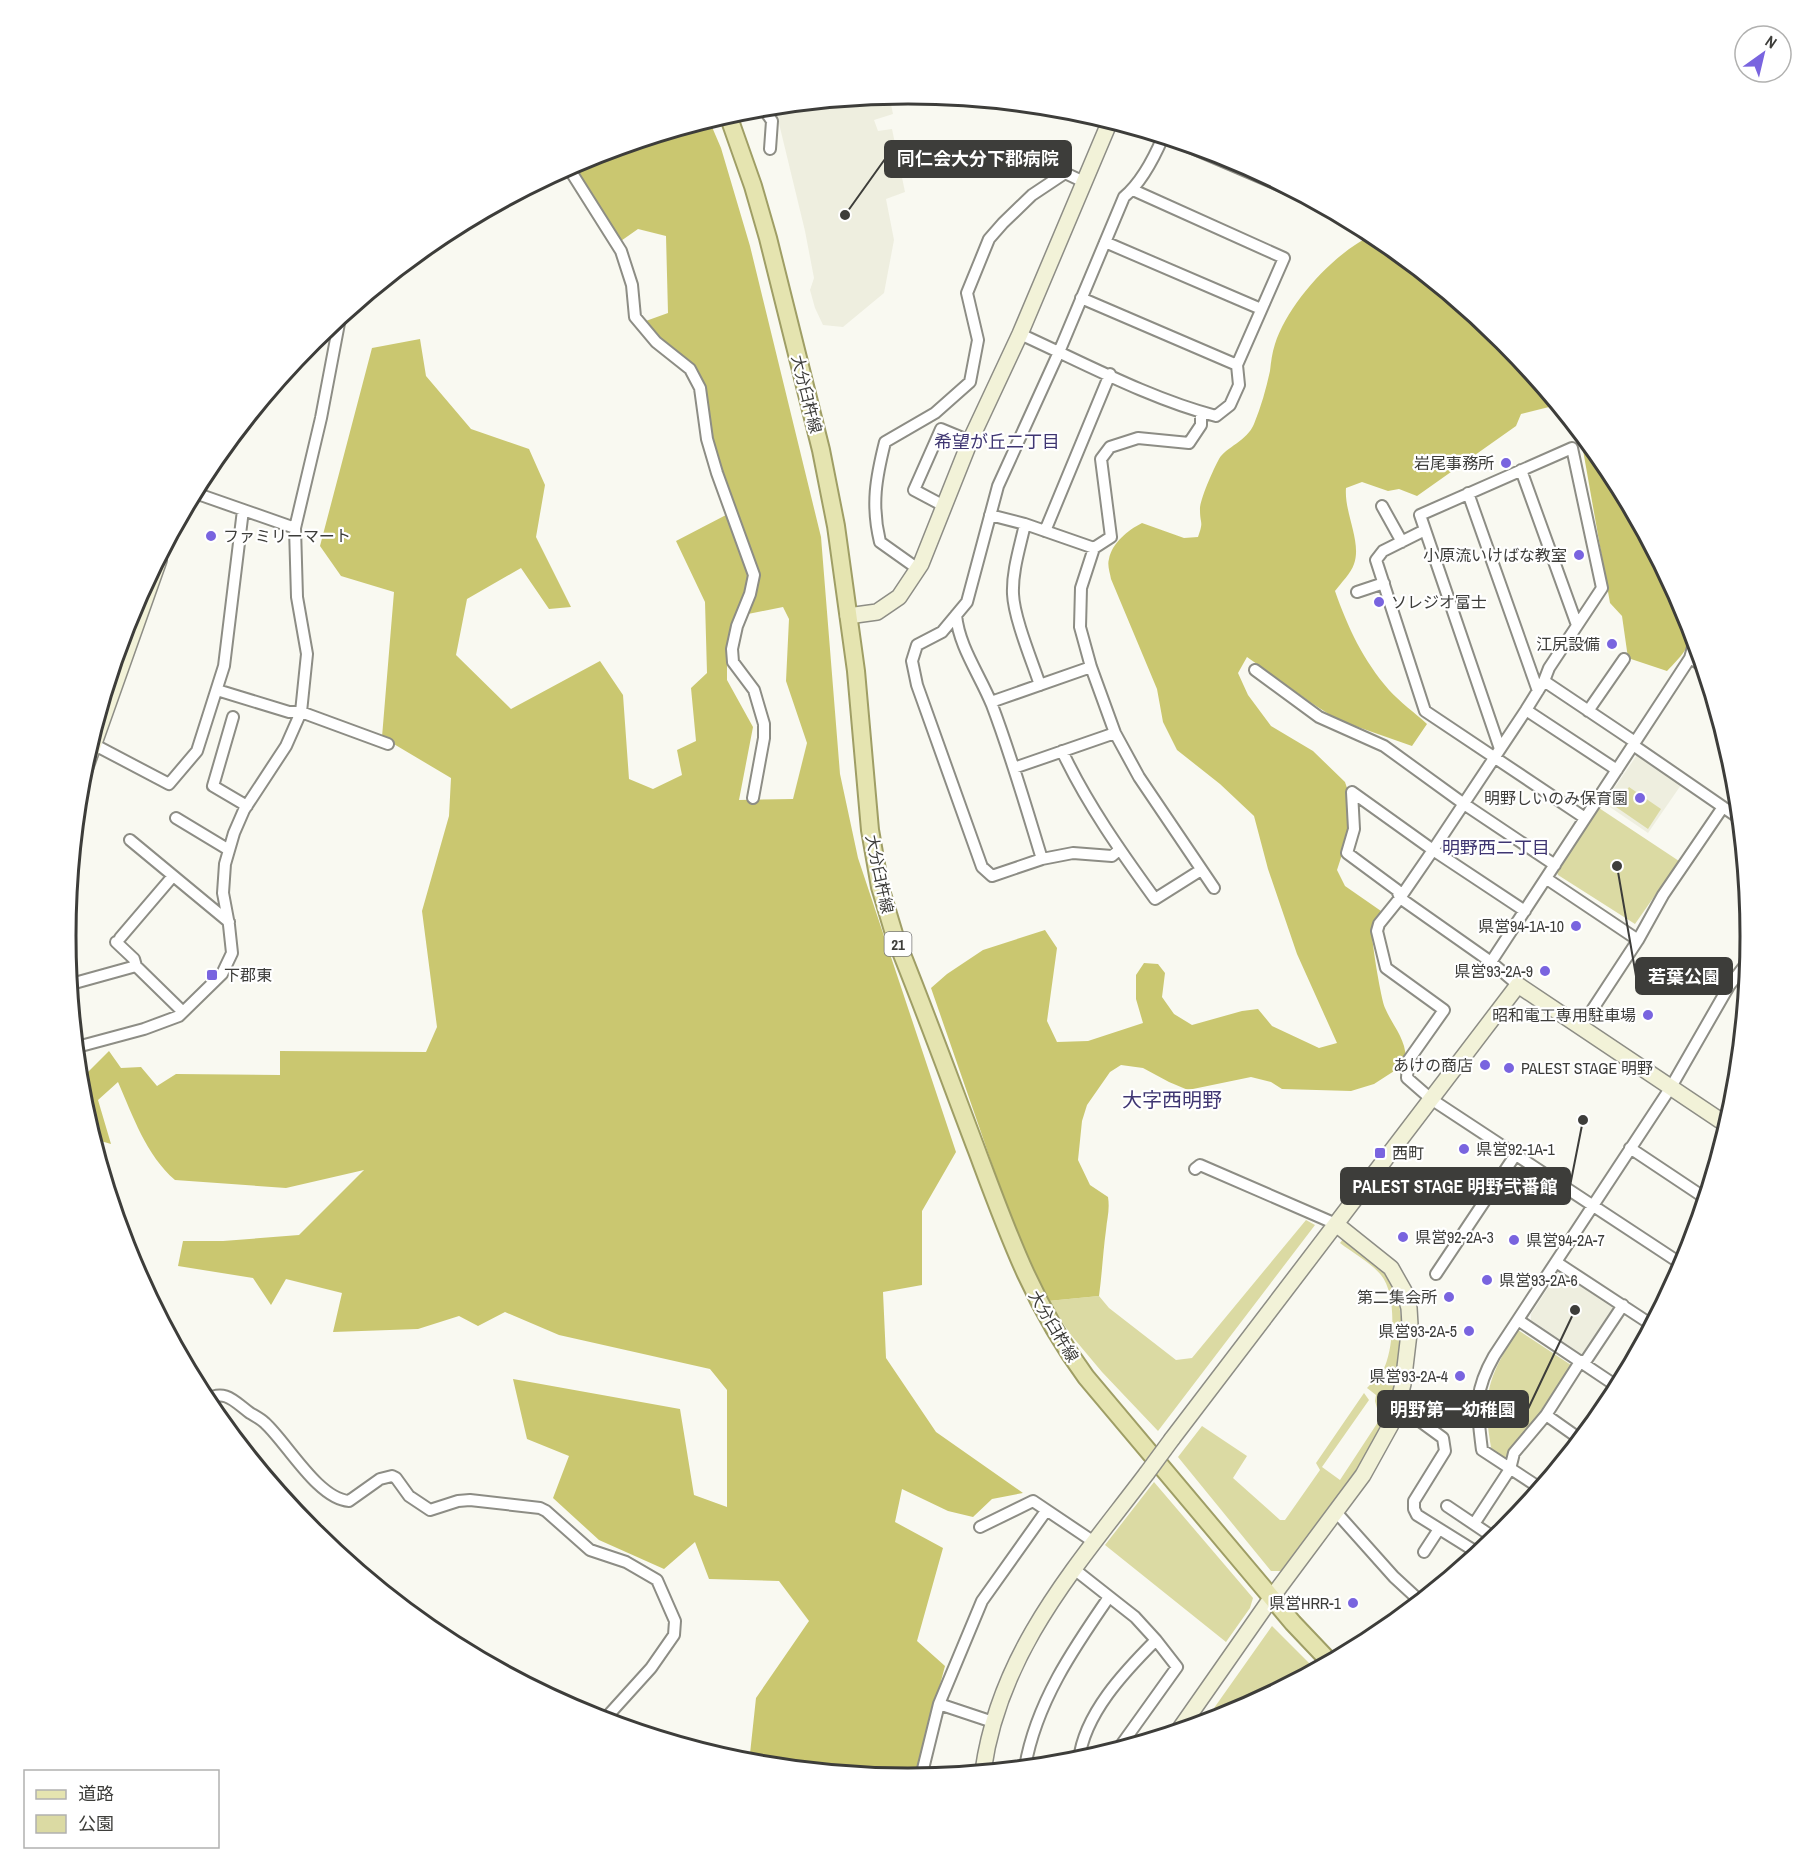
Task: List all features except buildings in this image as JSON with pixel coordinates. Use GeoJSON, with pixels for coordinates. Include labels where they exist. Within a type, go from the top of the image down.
{"type":"FeatureCollection","features":[{"type":"Feature","properties":{"kind":"main road","name":"大分臼杵線"},"geometry":{"type":"LineString","coordinates":[[731,123],[768,238],[821,450],[836,526],[856,670],[870,830],[880,887],[895,937],[1021,1265],[1056,1334],[1086,1377],[1325,1657]]}},
{"type":"Feature","properties":{"kind":"street"},"geometry":{"type":"LineString","coordinates":[[769,116],[772,121],[770,149]]}},
{"type":"Feature","properties":{"kind":"street"},"geometry":{"type":"LineString","coordinates":[[848,616],[877,612],[899,597],[918,569],[970,441],[1020,334],[1107,128]]}},
{"type":"Feature","properties":{"kind":"street"},"geometry":{"type":"LineString","coordinates":[[1119,850],[1112,856],[1072,853],[1042,859],[992,876],[982,867],[917,685],[912,661],[917,645],[942,632],[967,602],[998,486],[1059,352],[1124,197],[1133,190],[1155,157],[1161,143]]}},
{"type":"Feature","properties":{"kind":"street"},"geometry":{"type":"LineString","coordinates":[[918,569],[880,542],[874,504],[876,475],[885,442],[935,413],[970,382],[978,340],[967,293],[989,239],[1032,195],[1065,173],[1084,182]]}},
{"type":"Feature","properties":{"kind":"street"},"geometry":{"type":"LineString","coordinates":[[573,175],[621,251],[632,285],[635,317],[656,342],[690,369],[700,388],[707,439],[754,575],[732,649],[734,662],[754,690],[764,724],[764,738],[753,798]]}},
{"type":"Feature","properties":{"kind":"street"},"geometry":{"type":"LineString","coordinates":[[1020,334],[1171,402],[1216,416],[1230,405],[1239,385],[1237,365],[1284,258],[1133,190]]}},
{"type":"Feature","properties":{"kind":"street"},"geometry":{"type":"LineString","coordinates":[[1105,242],[1261,309]]}},
{"type":"Feature","properties":{"kind":"street"},"geometry":{"type":"LineString","coordinates":[[1081,298],[1237,365]]}},
{"type":"Feature","properties":{"kind":"street"},"geometry":{"type":"LineString","coordinates":[[84,1045],[144,1029],[179,1016],[222,974],[232,954],[223,892],[225,864],[234,832],[247,806],[286,746],[301,712],[307,654],[297,597],[295,528],[321,418],[337,331]]}},
{"type":"Feature","properties":{"kind":"street"},"geometry":{"type":"LineString","coordinates":[[1045,531],[1110,374]]}},
{"type":"Feature","properties":{"kind":"street"},"geometry":{"type":"LineString","coordinates":[[1201,412],[1201,425],[1189,443],[1138,438],[1110,447],[1101,459],[1111,537],[1094,548],[1080,588],[1080,627],[1091,667],[1115,733],[1139,777],[1214,888]]}},
{"type":"Feature","properties":{"kind":"street"},"geometry":{"type":"LineString","coordinates":[[944,506],[914,490],[941,429],[970,441]]}},
{"type":"Feature","properties":{"kind":"street"},"geometry":{"type":"LineString","coordinates":[[1497,754],[1420,515],[1572,448],[1602,588],[1549,668],[1526,710],[1497,754],[1464,804],[1400,898],[1378,924],[1377,931],[1386,968],[1444,1010],[1408,1061],[1407,1078],[1431,1099],[1675,1259]]}},
{"type":"Feature","properties":{"kind":"street"},"geometry":{"type":"LineString","coordinates":[[1521,470],[1577,625]]}},
{"type":"Feature","properties":{"kind":"street"},"geometry":{"type":"LineString","coordinates":[[1468,493],[1541,686],[1588,711],[1632,740],[1633,745],[1731,812]]}},
{"type":"Feature","properties":{"kind":"street"},"geometry":{"type":"LineString","coordinates":[[203,496],[295,528]]}},
{"type":"Feature","properties":{"kind":"street"},"geometry":{"type":"LineString","coordinates":[[1382,506],[1402,542]]}},
{"type":"Feature","properties":{"kind":"street"},"geometry":{"type":"LineString","coordinates":[[99,747],[169,784],[197,751],[224,666],[243,510]]}},
{"type":"Feature","properties":{"kind":"street"},"geometry":{"type":"LineString","coordinates":[[990,515],[1025,524],[1094,548]]}},
{"type":"Feature","properties":{"kind":"street"},"geometry":{"type":"LineString","coordinates":[[1025,524],[1016,564],[1013,595],[1040,685]]}},
{"type":"Feature","properties":{"kind":"street"},"geometry":{"type":"LineString","coordinates":[[1425,530],[1383,551],[1377,560],[1425,711],[1497,754],[1586,818]]}},
{"type":"Feature","properties":{"kind":"street"},"geometry":{"type":"LineString","coordinates":[[1357,592],[1384,583]]}},
{"type":"Feature","properties":{"kind":"street"},"geometry":{"type":"LineString","coordinates":[[956,615],[957,631],[991,702],[1042,859]]}},
{"type":"Feature","properties":{"kind":"street"},"geometry":{"type":"LineString","coordinates":[[1491,962],[1691,655]]}},
{"type":"Feature","properties":{"kind":"street"},"geometry":{"type":"LineString","coordinates":[[1588,711],[1624,659]]}},
{"type":"Feature","properties":{"kind":"street"},"geometry":{"type":"LineString","coordinates":[[991,702],[1091,667]]}},
{"type":"Feature","properties":{"kind":"street"},"geometry":{"type":"LineString","coordinates":[[1255,670],[1318,717],[1384,746],[1464,804],[1556,865]]}},
{"type":"Feature","properties":{"kind":"street"},"geometry":{"type":"LineString","coordinates":[[217,690],[289,712],[301,712],[388,744]]}},
{"type":"Feature","properties":{"kind":"street"},"geometry":{"type":"LineString","coordinates":[[1526,710],[1617,770]]}},
{"type":"Feature","properties":{"kind":"street"},"geometry":{"type":"LineString","coordinates":[[233,717],[213,786],[247,806]]}},
{"type":"Feature","properties":{"kind":"street"},"geometry":{"type":"LineString","coordinates":[[1014,768],[1115,733]]}},
{"type":"Feature","properties":{"kind":"street"},"geometry":{"type":"LineString","coordinates":[[1062,751],[1075,778],[1119,850],[1155,899],[1201,870]]}},
{"type":"Feature","properties":{"kind":"street"},"geometry":{"type":"LineString","coordinates":[[1525,911],[1433,850],[1352,792],[1354,829],[1347,854],[1397,890],[1400,898],[1491,962],[1518,985],[1720,1120]]}},
{"type":"Feature","properties":{"kind":"street"},"geometry":{"type":"LineString","coordinates":[[1581,1027],[1638,940],[1663,895],[1723,807]]}},
{"type":"Feature","properties":{"kind":"street"},"geometry":{"type":"LineString","coordinates":[[176,818],[229,850]]}},
{"type":"Feature","properties":{"kind":"street"},"geometry":{"type":"LineString","coordinates":[[130,840],[229,922]]}},
{"type":"Feature","properties":{"kind":"street"},"geometry":{"type":"LineString","coordinates":[[173,876],[118,940],[134,959],[136,966],[183,1012]]}},
{"type":"Feature","properties":{"kind":"street"},"geometry":{"type":"LineString","coordinates":[[1546,879],[1638,940]]}},
{"type":"Feature","properties":{"kind":"street"},"geometry":{"type":"LineString","coordinates":[[78,982],[136,966]]}},
{"type":"Feature","properties":{"kind":"street"},"geometry":{"type":"LineString","coordinates":[[1534,1484],[1482,1450],[1479,1386],[1518,1320],[1671,1087],[1739,973]]}},
{"type":"Feature","properties":{"kind":"street"},"geometry":{"type":"LineString","coordinates":[[984,1764],[993,1722],[1005,1688],[1023,1646],[1047,1606],[1518,985]]}},
{"type":"Feature","properties":{"kind":"street"},"geometry":{"type":"LineString","coordinates":[[1630,1148],[1699,1194]]}},
{"type":"Feature","properties":{"kind":"street"},"geometry":{"type":"LineString","coordinates":[[1436,1274],[1516,1154]]}},
{"type":"Feature","properties":{"kind":"street"},"geometry":{"type":"LineString","coordinates":[[1186,1720],[1272,1597],[1363,1475],[1386,1436],[1402,1392],[1410,1325],[1409,1308],[1404,1291],[1391,1268],[1336,1224],[1200,1165],[1195,1169]]}},
{"type":"Feature","properties":{"kind":"street"},"geometry":{"type":"LineString","coordinates":[[1556,1262],[1646,1320]]}},
{"type":"Feature","properties":{"kind":"street"},"geometry":{"type":"LineString","coordinates":[[1474,1524],[1510,1469],[1514,1453],[1546,1415],[1623,1305]]}},
{"type":"Feature","properties":{"kind":"street"},"geometry":{"type":"LineString","coordinates":[[1518,1320],[1610,1382]]}},
{"type":"Feature","properties":{"kind":"street"},"geometry":{"type":"LineString","coordinates":[[1402,1392],[1417,1419],[1443,1438],[1445,1451],[1414,1501],[1414,1509],[1417,1515],[1471,1549]]}},
{"type":"Feature","properties":{"kind":"street"},"geometry":{"type":"LineString","coordinates":[[215,1396],[229,1396],[267,1425],[317,1483],[339,1499],[352,1500],[380,1479],[392,1476],[409,1496],[430,1510],[458,1501],[470,1500],[535,1506],[546,1511],[590,1550],[632,1564],[657,1580],[675,1621],[675,1631],[651,1668],[611,1713]]}},
{"type":"Feature","properties":{"kind":"street"},"geometry":{"type":"LineString","coordinates":[[1546,1415],[1574,1435]]}},
{"type":"Feature","properties":{"kind":"street"},"geometry":{"type":"LineString","coordinates":[[980,1527],[1033,1501],[1094,1542]]}},
{"type":"Feature","properties":{"kind":"street"},"geometry":{"type":"LineString","coordinates":[[1448,1506],[1487,1533]]}},
{"type":"Feature","properties":{"kind":"street"},"geometry":{"type":"LineString","coordinates":[[923,1767],[939,1704],[982,1601],[1046,1511]]}},
{"type":"Feature","properties":{"kind":"street"},"geometry":{"type":"LineString","coordinates":[[1336,1512],[1394,1577],[1415,1596]]}},
{"type":"Feature","properties":{"kind":"street"},"geometry":{"type":"LineString","coordinates":[[1424,1552],[1440,1529]]}},
{"type":"Feature","properties":{"kind":"street"},"geometry":{"type":"LineString","coordinates":[[1074,1569],[1135,1617],[1176,1667],[1125,1740]]}},
{"type":"Feature","properties":{"kind":"street"},"geometry":{"type":"LineString","coordinates":[[1027,1759],[1036,1726],[1049,1692],[1065,1663],[1110,1597]]}},
{"type":"Feature","properties":{"kind":"street"},"geometry":{"type":"LineString","coordinates":[[1080,1750],[1081,1743],[1096,1713],[1126,1670],[1156,1640]]}},
{"type":"Feature","properties":{"kind":"street"},"geometry":{"type":"LineString","coordinates":[[939,1704],[993,1722]]}},
{"type":"Feature","properties":{"kind":"shaded area"},"geometry":{"type":"Polygon","coordinates":[[[891,105],[893,114],[874,120],[878,131],[892,129],[905,192],[886,199],[894,240],[884,293],[843,327],[823,325],[815,308],[810,290],[814,278],[777,115],[854,106],[891,105]]]}},
{"type":"Feature","properties":{"kind":"shaded area"},"geometry":{"type":"Polygon","coordinates":[[[712,128],[721,148],[750,246],[821,537],[840,774],[858,858],[956,1152],[922,1211],[922,1285],[883,1292],[886,1358],[936,1432],[1023,1493],[992,1499],[973,1517],[948,1511],[902,1489],[895,1522],[943,1548],[917,1641],[945,1666],[918,1768],[854,1766],[800,1761],[750,1753],[756,1698],[809,1621],[779,1581],[709,1579],[695,1542],[664,1569],[599,1540],[553,1498],[569,1456],[527,1439],[513,1379],[680,1409],[694,1495],[727,1507],[727,1390],[710,1369],[559,1335],[505,1312],[478,1326],[459,1316],[418,1329],[333,1332],[342,1293],[286,1279],[271,1305],[253,1278],[178,1266],[183,1241],[223,1241],[299,1235],[364,1170],[286,1188],[175,1180],[148,1147],[118,1082],[98,1100],[111,1144],[103,1142],[92,1098],[88,1072],[109,1051],[121,1068],[141,1067],[157,1086],[176,1074],[280,1075],[280,1051],[426,1052],[437,1027],[422,911],[449,816],[451,778],[382,737],[394,592],[341,576],[320,546],[372,348],[420,339],[426,376],[471,429],[529,449],[545,485],[536,537],[571,607],[549,609],[521,568],[467,599],[456,655],[511,709],[600,661],[623,695],[629,779],[653,789],[682,775],[677,750],[696,741],[691,688],[707,673],[705,602],[676,541],[726,515],[750,577],[727,650],[727,680],[753,727],[739,800],[793,799],[807,743],[786,681],[789,619],[783,607],[748,614],[758,572],[719,473],[690,366],[643,322],[668,313],[666,236],[638,229],[618,243],[575,174],[641,148],[712,128]]]}},
{"type":"Feature","properties":{"kind":"shaded area"},"geometry":{"type":"Polygon","coordinates":[[[1364,239],[1371,244],[1457,310],[1497,348],[1550,407],[1521,414],[1516,426],[1417,496],[1399,489],[1388,491],[1362,482],[1346,488],[1356,555],[1351,571],[1335,591],[1351,631],[1371,667],[1393,694],[1427,724],[1412,746],[1338,720],[1247,657],[1238,673],[1248,695],[1271,726],[1313,751],[1345,782],[1349,794],[1350,830],[1337,870],[1345,886],[1381,911],[1372,933],[1375,959],[1383,1003],[1403,1042],[1405,1064],[1374,1084],[1351,1091],[1282,1089],[1271,1082],[1251,1077],[1188,1090],[1143,1068],[1121,1065],[1110,1072],[1087,1105],[1082,1121],[1078,1160],[1090,1185],[1108,1197],[1109,1210],[1099,1296],[1048,1301],[1034,1280],[1019,1242],[931,988],[947,974],[983,950],[1045,930],[1057,948],[1047,1021],[1057,1042],[1088,1041],[1143,1023],[1136,999],[1136,975],[1144,963],[1158,964],[1165,973],[1162,997],[1174,1014],[1192,1025],[1242,1011],[1258,1009],[1272,1026],[1319,1048],[1337,1043],[1297,954],[1268,869],[1254,816],[1220,784],[1177,750],[1163,722],[1157,689],[1111,579],[1108,564],[1117,542],[1131,529],[1142,523],[1184,538],[1198,537],[1201,525],[1200,506],[1207,484],[1222,455],[1247,435],[1254,424],[1281,328],[1290,312],[1315,280],[1364,239]]]}},
{"type":"Feature","properties":{"kind":"shaded area"},"geometry":{"type":"Polygon","coordinates":[[[1583,450],[1629,520],[1655,568],[1688,647],[1667,671],[1628,658],[1622,616],[1610,603],[1583,450]]]}},
{"type":"Feature","properties":{"kind":"shaded area","name":"明野しいのみ保育園"},"geometry":{"type":"Polygon","coordinates":[[[1637,755],[1681,785],[1648,833],[1604,803],[1637,755]]]}},
{"type":"Feature","properties":{"kind":"shaded area"},"geometry":{"type":"Polygon","coordinates":[[[1559,1271],[1564,1271],[1619,1306],[1586,1357],[1531,1320],[1531,1314],[1559,1271]]]}},
{"type":"Feature","properties":{"kind":"green space"},"geometry":{"type":"Polygon","coordinates":[[[1629,787],[1661,809],[1648,829],[1616,807],[1629,787]]]}},
{"type":"Feature","properties":{"kind":"green space"},"geometry":{"type":"Polygon","coordinates":[[[1599,808],[1679,861],[1635,924],[1558,875],[1556,870],[1599,808]]]}},
{"type":"Feature","properties":{"kind":"green space"},"geometry":{"type":"Polygon","coordinates":[[[1306,1220],[1315,1225],[1158,1431],[1102,1372],[1071,1335],[1048,1301],[1099,1296],[1109,1308],[1176,1360],[1192,1358],[1306,1220]]]}},
{"type":"Feature","properties":{"kind":"green space"},"geometry":{"type":"Polygon","coordinates":[[[1343,1239],[1378,1265],[1398,1297],[1402,1325],[1399,1366],[1389,1416],[1373,1449],[1281,1571],[1271,1571],[1178,1457],[1202,1426],[1247,1456],[1233,1478],[1280,1520],[1285,1520],[1320,1470],[1316,1463],[1364,1393],[1369,1400],[1322,1467],[1340,1480],[1380,1419],[1375,1401],[1376,1395],[1367,1388],[1385,1366],[1392,1333],[1392,1306],[1386,1283],[1377,1270],[1340,1243],[1343,1239]]]}},
{"type":"Feature","properties":{"kind":"green space"},"geometry":{"type":"Polygon","coordinates":[[[1518,1330],[1571,1365],[1511,1456],[1506,1459],[1492,1452],[1487,1401],[1494,1374],[1518,1330]]]}},
{"type":"Feature","properties":{"kind":"green space"},"geometry":{"type":"Polygon","coordinates":[[[1154,1482],[1253,1598],[1250,1608],[1226,1642],[1105,1545],[1154,1482]]]}},
{"type":"Feature","properties":{"kind":"green space"},"geometry":{"type":"Polygon","coordinates":[[[1272,1626],[1310,1664],[1276,1682],[1212,1710],[1272,1626]]]}},
{"type":"Feature","properties":{"kind":"place","name":"同仁会大分下郡病院"},"geometry":{"type":"Point","coordinates":[845,215]}},
{"type":"Feature","properties":{"kind":"place","name":"岩尾事務所"},"geometry":{"type":"Point","coordinates":[1506,463]}},
{"type":"Feature","properties":{"kind":"place","name":"ファミリーマート"},"geometry":{"type":"Point","coordinates":[211,536]}},
{"type":"Feature","properties":{"kind":"place","name":"小原流いけばな教室"},"geometry":{"type":"Point","coordinates":[1579,555]}},
{"type":"Feature","properties":{"kind":"place","name":"ソレジオ富士"},"geometry":{"type":"Point","coordinates":[1379,602]}},
{"type":"Feature","properties":{"kind":"place","name":"江尻設備"},"geometry":{"type":"Point","coordinates":[1612,644]}},
{"type":"Feature","properties":{"kind":"place","name":"明野しいのみ保育園"},"geometry":{"type":"Point","coordinates":[1640,798]}},
{"type":"Feature","properties":{"kind":"place","name":"若葉公園"},"geometry":{"type":"Point","coordinates":[1617,866]}},
{"type":"Feature","properties":{"kind":"place","name":"県営94-1A-10"},"geometry":{"type":"Point","coordinates":[1576,926]}},
{"type":"Feature","properties":{"kind":"place","name":"県営93-2A-9"},"geometry":{"type":"Point","coordinates":[1545,971]}},
{"type":"Feature","properties":{"kind":"place","name":"下郡東"},"geometry":{"type":"Point","coordinates":[212,975]}},
{"type":"Feature","properties":{"kind":"place","name":"昭和電工専用駐車場"},"geometry":{"type":"Point","coordinates":[1648,1015]}},
{"type":"Feature","properties":{"kind":"place","name":"あけの商店"},"geometry":{"type":"Point","coordinates":[1485,1065]}},
{"type":"Feature","properties":{"kind":"place","name":"PALEST STAGE 明野"},"geometry":{"type":"Point","coordinates":[1509,1068]}},
{"type":"Feature","properties":{"kind":"place","name":"PALEST STAGE 明野弐番館"},"geometry":{"type":"Point","coordinates":[1583,1120]}},
{"type":"Feature","properties":{"kind":"place","name":"県営92-1A-1"},"geometry":{"type":"Point","coordinates":[1464,1149]}},
{"type":"Feature","properties":{"kind":"place","name":"西町"},"geometry":{"type":"Point","coordinates":[1380,1153]}},
{"type":"Feature","properties":{"kind":"place","name":"県営92-2A-3"},"geometry":{"type":"Point","coordinates":[1403,1237]}},
{"type":"Feature","properties":{"kind":"place","name":"県営94-2A-7"},"geometry":{"type":"Point","coordinates":[1514,1240]}},
{"type":"Feature","properties":{"kind":"place","name":"県営93-2A-6"},"geometry":{"type":"Point","coordinates":[1487,1280]}},
{"type":"Feature","properties":{"kind":"place","name":"第二集会所"},"geometry":{"type":"Point","coordinates":[1449,1297]}},
{"type":"Feature","properties":{"kind":"place","name":"明野第一幼稚園"},"geometry":{"type":"Point","coordinates":[1575,1310]}},
{"type":"Feature","properties":{"kind":"place","name":"県営93-2A-5"},"geometry":{"type":"Point","coordinates":[1469,1331]}},
{"type":"Feature","properties":{"kind":"place","name":"県営93-2A-4"},"geometry":{"type":"Point","coordinates":[1460,1376]}},
{"type":"Feature","properties":{"kind":"place","name":"県営HRR-1"},"geometry":{"type":"Point","coordinates":[1353,1603]}},
{"type":"Feature","properties":{"kind":"district","name":"希望が丘二丁目"},"geometry":{"type":"Point","coordinates":[997,441]}},
{"type":"Feature","properties":{"kind":"district","name":"明野西二丁目"},"geometry":{"type":"Point","coordinates":[1496,847]}},
{"type":"Feature","properties":{"kind":"district","name":"大字西明野"},"geometry":{"type":"Point","coordinates":[1172,1099]}}]}
